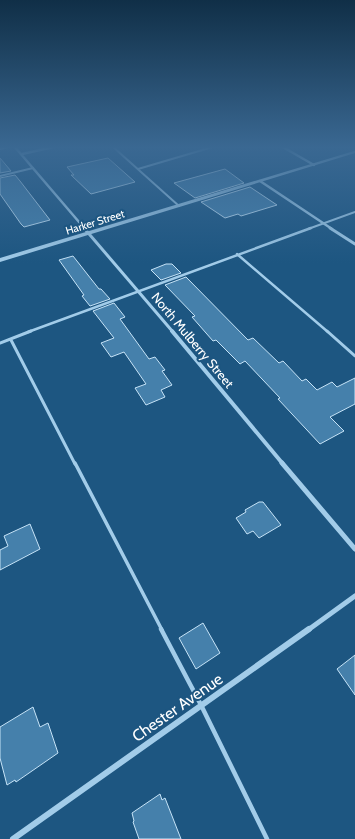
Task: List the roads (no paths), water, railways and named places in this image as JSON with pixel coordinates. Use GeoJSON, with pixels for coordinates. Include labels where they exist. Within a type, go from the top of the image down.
{"type":"FeatureCollection","features":[{"type":"Feature","properties":{"kind":"street","name":"North Mulberry Street"},"geometry":{"type":"LineString","coordinates":[[48,185],[355,549]]}},
{"type":"Feature","properties":{"kind":"street","name":"Harker Street"},"geometry":{"type":"LineString","coordinates":[[0,260],[247,185]]}},
{"type":"Feature","properties":{"kind":"street"},"geometry":{"type":"LineString","coordinates":[[266,185],[355,244]]}},
{"type":"Feature","properties":{"kind":"street","name":"Chester Avenue"},"geometry":{"type":"LineString","coordinates":[[13,839],[355,596]]}},
{"type":"Feature","properties":{"kind":"lane"},"geometry":{"type":"LineString","coordinates":[[156,185],[179,206]]}},
{"type":"Feature","properties":{"kind":"lane"},"geometry":{"type":"LineString","coordinates":[[0,344],[236,254],[355,212]]}},
{"type":"Feature","properties":{"kind":"lane"},"geometry":{"type":"LineString","coordinates":[[236,254],[355,356]]}},
{"type":"Feature","properties":{"kind":"lane"},"geometry":{"type":"LineString","coordinates":[[11,340],[201,705],[267,839]]}}]}
